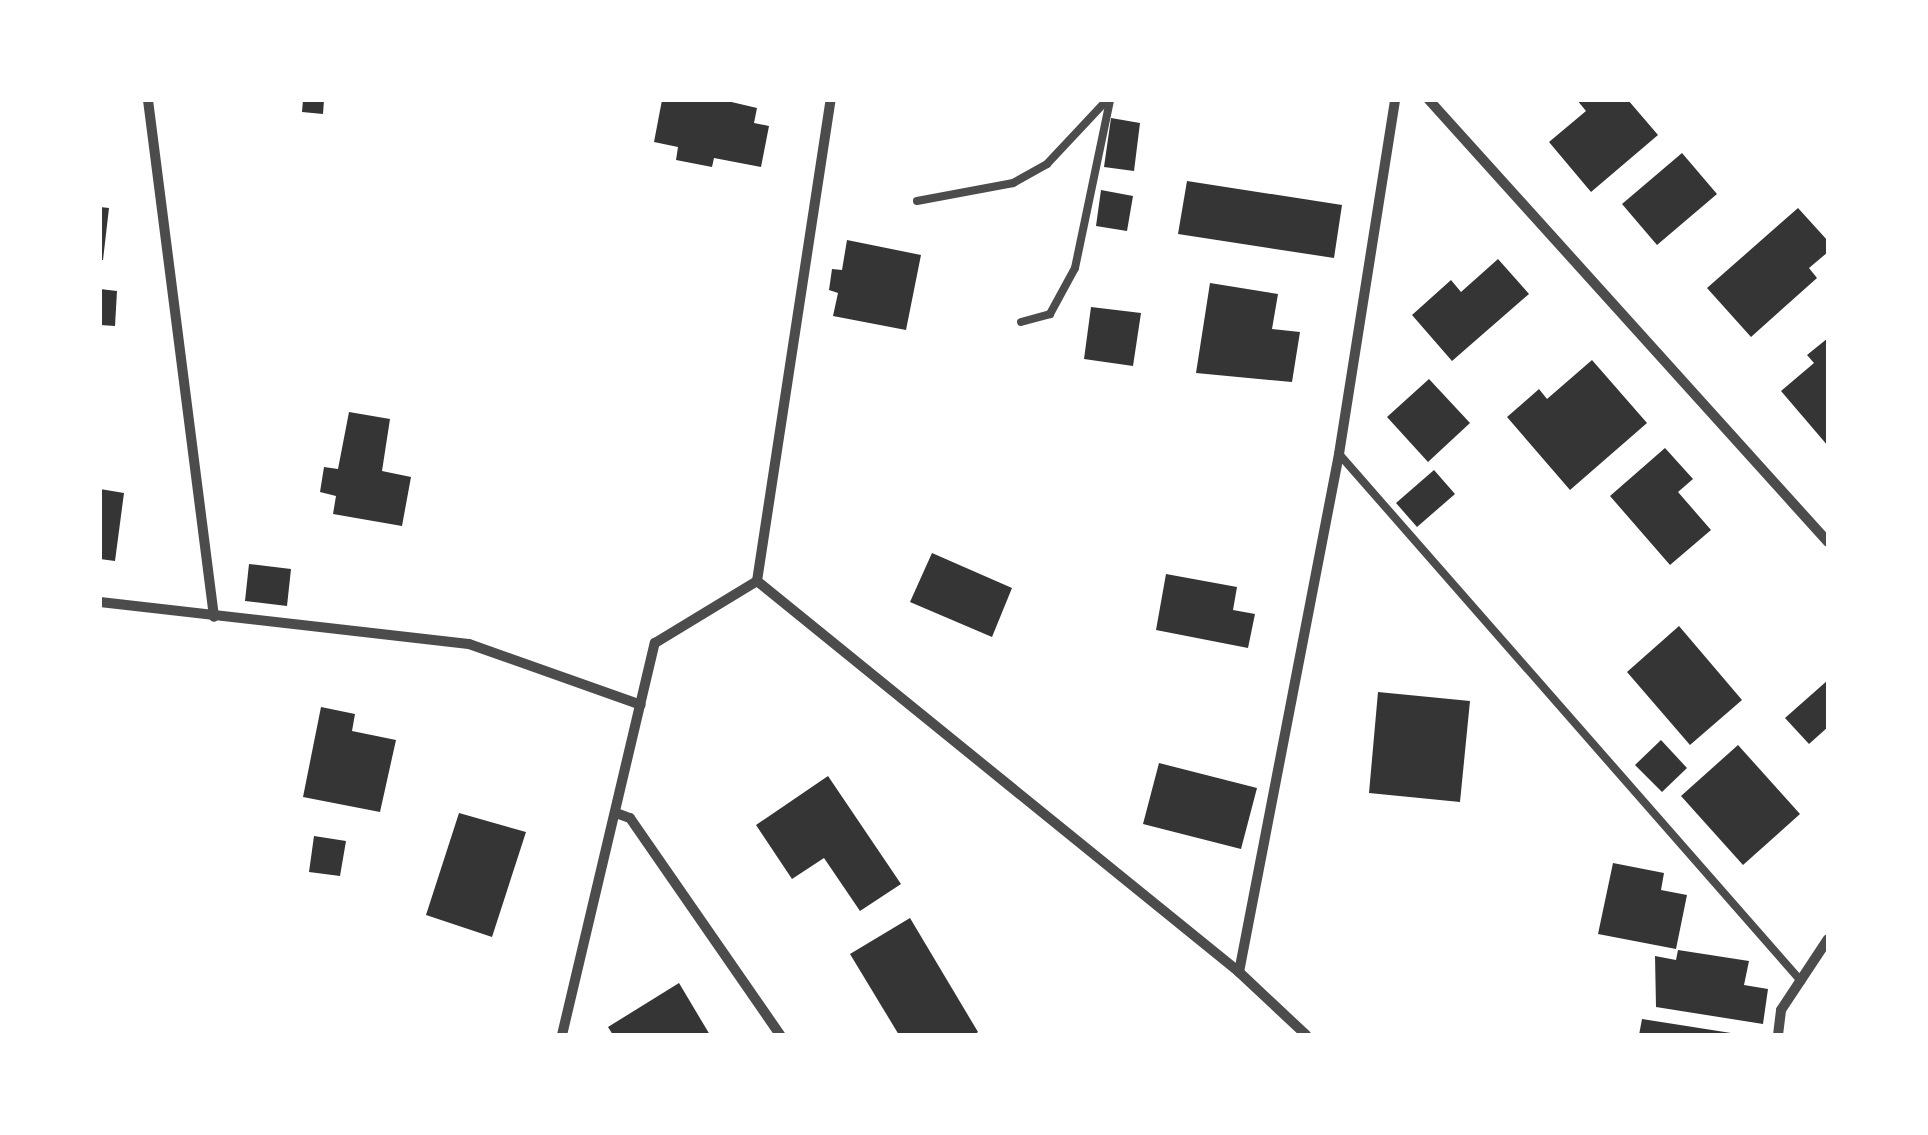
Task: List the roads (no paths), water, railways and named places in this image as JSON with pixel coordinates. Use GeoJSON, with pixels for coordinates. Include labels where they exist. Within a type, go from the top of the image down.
{"type":"FeatureCollection","features":[{"type":"Feature","properties":{"kind":"street"},"geometry":{"type":"LineString","coordinates":[[148,100],[214,617]]}},
{"type":"Feature","properties":{"kind":"street"},"geometry":{"type":"LineString","coordinates":[[757,581],[831,100]]}},
{"type":"Feature","properties":{"kind":"street"},"geometry":{"type":"LineString","coordinates":[[1239,972],[1339,454],[1395,100]]}},
{"type":"Feature","properties":{"kind":"street"},"geometry":{"type":"LineString","coordinates":[[1429,100],[1828,542]]}},
{"type":"Feature","properties":{"kind":"street"},"geometry":{"type":"LineString","coordinates":[[562,1035],[654,643],[757,581]]}},
{"type":"Feature","properties":{"kind":"street"},"geometry":{"type":"LineString","coordinates":[[757,581],[1239,972],[1306,1035]]}},
{"type":"Feature","properties":{"kind":"street"},"geometry":{"type":"LineString","coordinates":[[100,602],[470,644],[641,705]]}},
{"type":"Feature","properties":{"kind":"street"},"geometry":{"type":"LineString","coordinates":[[616,812],[630,818],[780,1035]]}},
{"type":"Feature","properties":{"kind":"street"},"geometry":{"type":"LineString","coordinates":[[1778,1035],[1782,1010],[1828,939]]}},
{"type":"Feature","properties":{"kind":"lane"},"geometry":{"type":"LineString","coordinates":[[917,201],[1013,183],[1047,164],[1108,100]]}},
{"type":"Feature","properties":{"kind":"lane"},"geometry":{"type":"LineString","coordinates":[[1021,322],[1050,314],[1074,268],[1108,100]]}},
{"type":"Feature","properties":{"kind":"lane"},"geometry":{"type":"LineString","coordinates":[[1339,454],[1800,981]]}}]}
